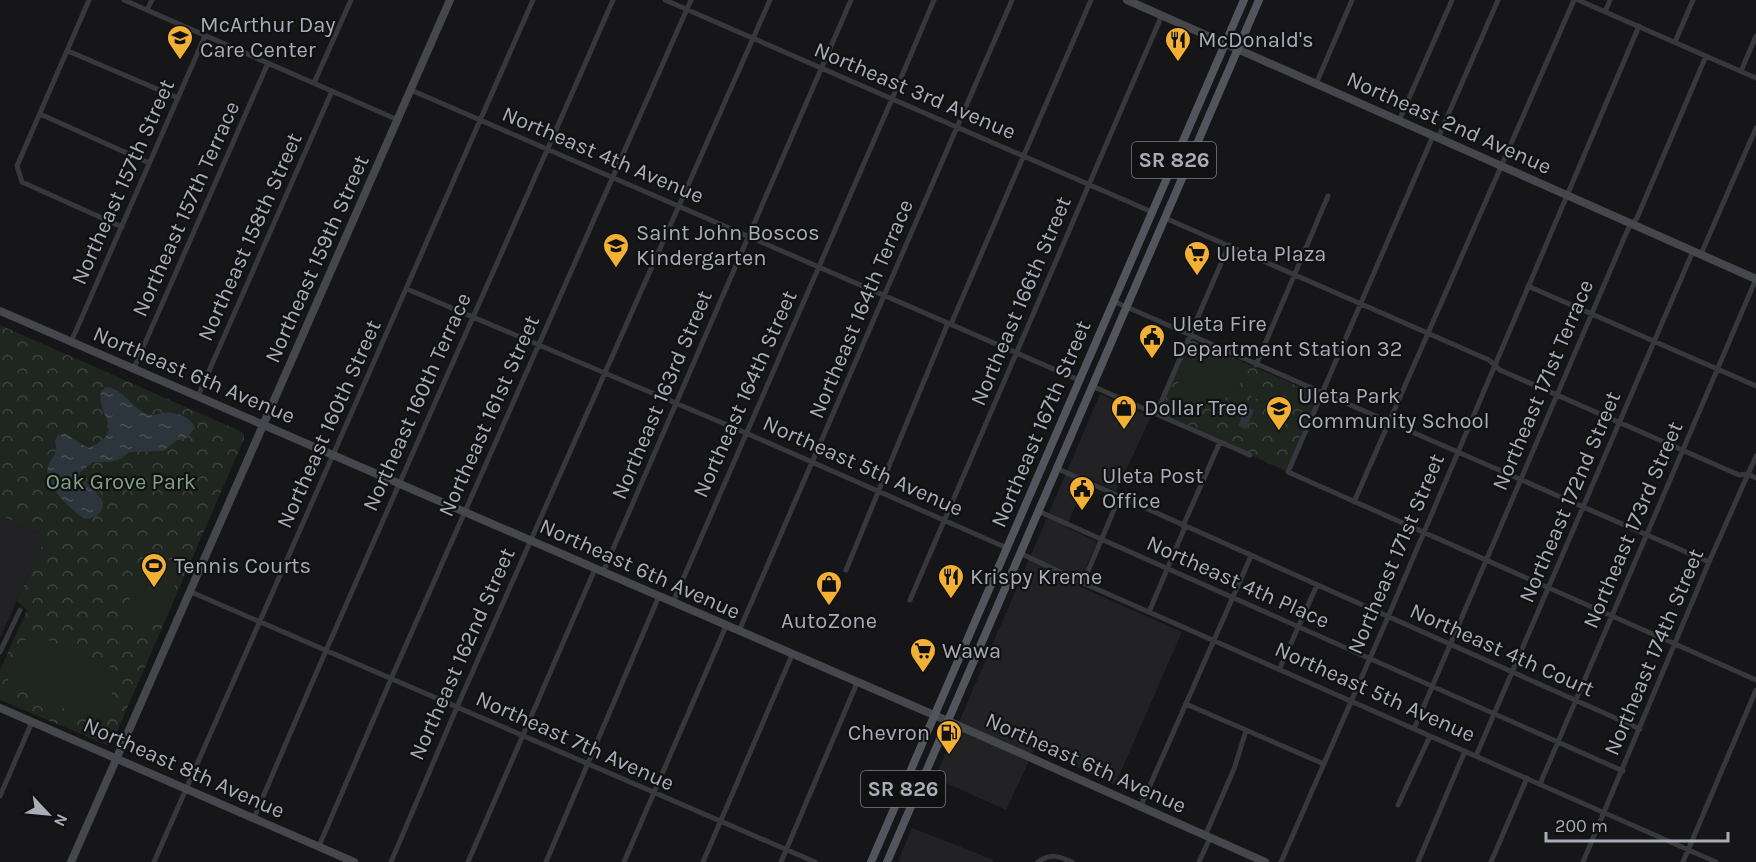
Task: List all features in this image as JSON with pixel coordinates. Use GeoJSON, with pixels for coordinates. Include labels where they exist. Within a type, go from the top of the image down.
{"type":"FeatureCollection","features":[{"type":"Feature","properties":{"kind":"main road","name":"Northeast 167th Street"},"geometry":{"type":"LineString","coordinates":[[873,860],[1244,0]]}},
{"type":"Feature","properties":{"kind":"main road","name":"Northeast 167th Street"},"geometry":{"type":"LineString","coordinates":[[887,862],[1259,0]]}},
{"type":"Feature","properties":{"kind":"main road"},"geometry":{"type":"LineString","coordinates":[[1163,187],[1161,211],[1165,218]]}},
{"type":"Feature","properties":{"kind":"main road"},"geometry":{"type":"LineString","coordinates":[[1152,212],[1156,220],[1156,238]]}},
{"type":"Feature","properties":{"kind":"main road"},"geometry":{"type":"LineString","coordinates":[[1089,357],[1088,377],[1092,386]]}},
{"type":"Feature","properties":{"kind":"main road"},"geometry":{"type":"LineString","coordinates":[[1079,380],[1084,387],[1085,403]]}},
{"type":"Feature","properties":{"kind":"main road"},"geometry":{"type":"LineString","coordinates":[[1016,528],[1016,545],[1020,553]]}},
{"type":"Feature","properties":{"kind":"main road"},"geometry":{"type":"LineString","coordinates":[[1007,548],[1012,557],[1012,572]]}},
{"type":"Feature","properties":{"kind":"street"},"geometry":{"type":"LineString","coordinates":[[90,0],[17,166],[22,182],[122,227]]}},
{"type":"Feature","properties":{"kind":"street"},"geometry":{"type":"LineString","coordinates":[[124,0],[398,120]]}},
{"type":"Feature","properties":{"kind":"street"},"geometry":{"type":"LineString","coordinates":[[147,10],[152,0]]}},
{"type":"Feature","properties":{"kind":"street"},"geometry":{"type":"LineString","coordinates":[[314,83],[351,0]]}},
{"type":"Feature","properties":{"kind":"street","name":"Northeast 159th Street"},"geometry":{"type":"LineString","coordinates":[[71,862],[450,0]]}},
{"type":"Feature","properties":{"kind":"street","name":"Northeast 160th Street"},"geometry":{"type":"LineString","coordinates":[[154,862],[533,0]]}},
{"type":"Feature","properties":{"kind":"street","name":"Northeast 160th Terrace"},"geometry":{"type":"LineString","coordinates":[[254,818],[398,483],[613,0]]}},
{"type":"Feature","properties":{"kind":"street","name":"Northeast 3rd Avenue"},"geometry":{"type":"LineString","coordinates":[[665,0],[1152,212]]}},
{"type":"Feature","properties":{"kind":"street","name":"Northeast 161st Street"},"geometry":{"type":"LineString","coordinates":[[319,846],[691,0]]}},
{"type":"Feature","properties":{"kind":"street","name":"Northeast 162nd Street"},"geometry":{"type":"LineString","coordinates":[[391,862],[530,540],[770,0]]}},
{"type":"Feature","properties":{"kind":"street","name":"Northeast 163rd Street"},"geometry":{"type":"LineString","coordinates":[[468,862],[523,736],[676,403],[851,0]]}},
{"type":"Feature","properties":{"kind":"street","name":"Northeast 164th Street"},"geometry":{"type":"LineString","coordinates":[[673,602],[934,0]]}},
{"type":"Feature","properties":{"kind":"street","name":"Northeast 164th Terrace"},"geometry":{"type":"LineString","coordinates":[[739,632],[1012,0]]}},
{"type":"Feature","properties":{"kind":"street"},"geometry":{"type":"LineString","coordinates":[[846,570],[949,323],[1091,0]]}},
{"type":"Feature","properties":{"kind":"street","name":"Northeast 2nd Avenue"},"geometry":{"type":"LineString","coordinates":[[1127,0],[1147,4],[1162,15],[1756,279]]}},
{"type":"Feature","properties":{"kind":"street"},"geometry":{"type":"LineString","coordinates":[[1316,84],[1352,0]]}},
{"type":"Feature","properties":{"kind":"street"},"geometry":{"type":"LineString","coordinates":[[1399,121],[1452,0]]}},
{"type":"Feature","properties":{"kind":"street"},"geometry":{"type":"LineString","coordinates":[[1498,0],[1360,304],[1288,472],[1756,680]]}},
{"type":"Feature","properties":{"kind":"street"},"geometry":{"type":"LineString","coordinates":[[1354,502],[1576,0],[1756,78]]}},
{"type":"Feature","properties":{"kind":"street"},"geometry":{"type":"LineString","coordinates":[[1605,12],[1610,0]]}},
{"type":"Feature","properties":{"kind":"street"},"geometry":{"type":"LineString","coordinates":[[1675,42],[1693,0]]}},
{"type":"Feature","properties":{"kind":"street","name":"Northeast 166th Street"},"geometry":{"type":"LineString","coordinates":[[910,600],[1162,15]]}},
{"type":"Feature","properties":{"kind":"street","name":"Northeast 171st Street"},"geometry":{"type":"LineString","coordinates":[[1281,862],[1424,533],[1639,26]]}},
{"type":"Feature","properties":{"kind":"street","name":"Northeast 157th Street"},"geometry":{"type":"LineString","coordinates":[[71,342],[205,36]]}},
{"type":"Feature","properties":{"kind":"street"},"geometry":{"type":"LineString","coordinates":[[1741,71],[1756,36]]}},
{"type":"Feature","properties":{"kind":"street"},"geometry":{"type":"LineString","coordinates":[[68,51],[178,98]]}},
{"type":"Feature","properties":{"kind":"street","name":"Northeast 171st Terrace"},"geometry":{"type":"LineString","coordinates":[[1414,729],[1556,396],[1632,224],[1637,218],[1706,56]]}},
{"type":"Feature","properties":{"kind":"street","name":"Northeast 157th Terrace"},"geometry":{"type":"LineString","coordinates":[[134,368],[268,63]]}},
{"type":"Feature","properties":{"kind":"street","name":"Northeast 4th Avenue"},"geometry":{"type":"LineString","coordinates":[[411,90],[1079,380]]}},
{"type":"Feature","properties":{"kind":"street","name":"Northeast 158th Street"},"geometry":{"type":"LineString","coordinates":[[198,396],[332,91]]}},
{"type":"Feature","properties":{"kind":"street"},"geometry":{"type":"LineString","coordinates":[[40,114],[149,163]]}},
{"type":"Feature","properties":{"kind":"street","name":"Northeast 172nd Street"},"geometry":{"type":"LineString","coordinates":[[1476,756],[1655,342],[1756,128]]}},
{"type":"Feature","properties":{"kind":"street"},"geometry":{"type":"LineString","coordinates":[[1256,365],[1328,196]]}},
{"type":"Feature","properties":{"kind":"street"},"geometry":{"type":"LineString","coordinates":[[1165,218],[1489,360],[1500,370],[1556,396],[1739,475],[1748,474],[1756,478]]}},
{"type":"Feature","properties":{"kind":"street"},"geometry":{"type":"LineString","coordinates":[[1156,414],[1229,245]]}},
{"type":"Feature","properties":{"kind":"street","name":"Northeast 173rd Street"},"geometry":{"type":"LineString","coordinates":[[1540,784],[1756,279]]}},
{"type":"Feature","properties":{"kind":"street"},"geometry":{"type":"LineString","coordinates":[[1528,286],[1756,386]]}},
{"type":"Feature","properties":{"kind":"street","name":"Northeast 5th Avenue"},"geometry":{"type":"LineString","coordinates":[[407,289],[606,372],[1007,548]]}},
{"type":"Feature","properties":{"kind":"street"},"geometry":{"type":"LineString","coordinates":[[1113,301],[1709,562]]}},
{"type":"Feature","properties":{"kind":"street","name":"Northeast 6th Avenue"},"geometry":{"type":"LineString","coordinates":[[0,311],[948,721],[1264,862]]}},
{"type":"Feature","properties":{"kind":"street"},"geometry":{"type":"LineString","coordinates":[[1092,386],[1250,455]]}},
{"type":"Feature","properties":{"kind":"street"},"geometry":{"type":"LineString","coordinates":[[1149,612],[1220,442]]}},
{"type":"Feature","properties":{"kind":"street","name":"Northeast 174th Street"},"geometry":{"type":"LineString","coordinates":[[1583,862],[1756,456]]}},
{"type":"Feature","properties":{"kind":"street","name":"Northeast 4th Court"},"geometry":{"type":"LineString","coordinates":[[1056,468],[1640,729]]}},
{"type":"Feature","properties":{"kind":"street"},"geometry":{"type":"LineString","coordinates":[[1083,582],[1119,498]]}},
{"type":"Feature","properties":{"kind":"street","name":"Northeast 4th Place"},"geometry":{"type":"LineString","coordinates":[[1038,511],[1623,771]]}},
{"type":"Feature","properties":{"kind":"street","name":"Northeast 5th Avenue"},"geometry":{"type":"LineString","coordinates":[[1020,553],[1716,862]]}},
{"type":"Feature","properties":{"kind":"street"},"geometry":{"type":"LineString","coordinates":[[1140,808],[1251,556]]}},
{"type":"Feature","properties":{"kind":"street"},"geometry":{"type":"LineString","coordinates":[[1280,668],[1317,585]]}},
{"type":"Feature","properties":{"kind":"street","name":"Northeast 7th Avenue"},"geometry":{"type":"LineString","coordinates":[[191,592],[814,862]]}},
{"type":"Feature","properties":{"kind":"street"},"geometry":{"type":"LineString","coordinates":[[546,862],[659,596]]}},
{"type":"Feature","properties":{"kind":"street"},"geometry":{"type":"LineString","coordinates":[[0,652],[20,610]]}},
{"type":"Feature","properties":{"kind":"street"},"geometry":{"type":"LineString","coordinates":[[624,862],[726,626]]}},
{"type":"Feature","properties":{"kind":"street"},"geometry":{"type":"LineString","coordinates":[[703,862],[792,655]]}},
{"type":"Feature","properties":{"kind":"street"},"geometry":{"type":"LineString","coordinates":[[781,862],[857,683]]}},
{"type":"Feature","properties":{"kind":"street"},"geometry":{"type":"LineString","coordinates":[[1683,862],[1756,690]]}},
{"type":"Feature","properties":{"kind":"street"},"geometry":{"type":"LineString","coordinates":[[1186,704],[1324,764]]}},
{"type":"Feature","properties":{"kind":"street","name":"Northeast 8th Avenue"},"geometry":{"type":"LineString","coordinates":[[0,708],[354,862]]}},
{"type":"Feature","properties":{"kind":"street"},"geometry":{"type":"LineString","coordinates":[[0,796],[32,722]]}},
{"type":"Feature","properties":{"kind":"street"},"geometry":{"type":"LineString","coordinates":[[1199,862],[1234,770],[1246,731]]}},
{"type":"Feature","properties":{"kind":"street"},"geometry":{"type":"LineString","coordinates":[[1398,805],[1430,736]]}},
{"type":"Feature","properties":{"kind":"street"},"geometry":{"type":"LineString","coordinates":[[1418,862],[1466,751]]}},
{"type":"Feature","properties":{"kind":"street"},"geometry":{"type":"LineString","coordinates":[[1491,862],[1527,778]]}},
{"type":"Feature","properties":{"kind":"street"},"geometry":{"type":"LineString","coordinates":[[1038,862],[1046,856],[1059,857],[1072,862]]}},
{"type":"Feature","properties":{"kind":"shaded area"},"geometry":{"type":"Polygon","coordinates":[[[1100,394],[1151,417],[1116,491],[1088,478],[1066,527],[1097,542],[1078,586],[1182,632],[1115,785],[1035,748],[1006,810],[935,778],[1100,394]]]}},
{"type":"Feature","properties":{"kind":"shaded area"},"geometry":{"type":"Polygon","coordinates":[[[0,515],[41,533],[44,541],[0,638],[0,515]]]}},
{"type":"Feature","properties":{"kind":"shaded area"},"geometry":{"type":"Polygon","coordinates":[[[912,828],[994,860],[993,862],[898,862],[912,828]]]}},
{"type":"Feature","properties":{"kind":"green space","name":"Oak Grove Park"},"geometry":{"type":"Polygon","coordinates":[[[0,325],[244,434],[244,439],[112,743],[107,745],[0,700],[0,670],[27,610],[17,601],[44,541],[41,533],[0,515],[0,325]]]}},
{"type":"Feature","properties":{"kind":"green space"},"geometry":{"type":"Polygon","coordinates":[[[1189,338],[1318,395],[1286,471],[1159,414],[1189,338]]]}},
{"type":"Feature","properties":{"kind":"green space"},"geometry":{"type":"Polygon","coordinates":[[[1197,347],[1221,357],[1223,354],[1250,367],[1237,388],[1218,402],[1196,406],[1171,400],[1193,348],[1197,347]]]}},
{"type":"Feature","properties":{"kind":"green space"},"geometry":{"type":"Polygon","coordinates":[[[1246,379],[1263,386],[1257,399],[1241,392],[1246,379]]]}},
{"type":"Feature","properties":{"kind":"green space"},"geometry":{"type":"Polygon","coordinates":[[[1264,387],[1282,395],[1276,408],[1258,400],[1264,387]]]}},
{"type":"Feature","properties":{"kind":"green space","name":"Tennis Courts"},"geometry":{"type":"Polygon","coordinates":[[[152,552],[183,566],[157,625],[124,612],[152,552]]]}},
{"type":"Feature","properties":{"kind":"green space"},"geometry":{"type":"Polygon","coordinates":[[[29,632],[121,672],[99,723],[6,684],[29,632]]]}},
{"type":"Feature","properties":{"kind":"water"},"geometry":{"type":"Polygon","coordinates":[[[107,387],[118,391],[135,407],[147,414],[177,414],[190,421],[195,428],[185,439],[177,440],[163,451],[129,452],[117,460],[93,462],[80,472],[79,477],[94,489],[103,502],[102,510],[96,517],[85,519],[66,504],[54,489],[48,474],[48,467],[55,453],[57,436],[64,433],[88,448],[100,442],[106,435],[109,429],[108,422],[100,400],[101,391],[107,387]]]}},
{"type":"Feature","properties":{"kind":"water"},"geometry":{"type":"Polygon","coordinates":[[[1246,407],[1254,410],[1246,429],[1238,426],[1246,407]]]}},
{"type":"Feature","properties":{"kind":"place","name":"McArthur Day Care Center"},"geometry":{"type":"Point","coordinates":[180,61]}},
{"type":"Feature","properties":{"kind":"place","name":"McDonald's"},"geometry":{"type":"Point","coordinates":[1178,63]}},
{"type":"Feature","properties":{"kind":"place","name":"Saint John Boscos Kindergarten"},"geometry":{"type":"Point","coordinates":[616,269]}},
{"type":"Feature","properties":{"kind":"place","name":"Uleta Plaza"},"geometry":{"type":"Point","coordinates":[1197,277]}},
{"type":"Feature","properties":{"kind":"place","name":"Uleta Fire Department Station 32"},"geometry":{"type":"Point","coordinates":[1152,360]}},
{"type":"Feature","properties":{"kind":"place","name":"Dollar Tree"},"geometry":{"type":"Point","coordinates":[1124,431]}},
{"type":"Feature","properties":{"kind":"place","name":"Uleta Park Community School"},"geometry":{"type":"Point","coordinates":[1279,432]}},
{"type":"Feature","properties":{"kind":"place","name":"Uleta Post Office"},"geometry":{"type":"Point","coordinates":[1082,512]}},
{"type":"Feature","properties":{"kind":"place","name":"Tennis Courts"},"geometry":{"type":"Point","coordinates":[154,589]}},
{"type":"Feature","properties":{"kind":"place","name":"Krispy Kreme"},"geometry":{"type":"Point","coordinates":[951,600]}},
{"type":"Feature","properties":{"kind":"place","name":"AutoZone"},"geometry":{"type":"Point","coordinates":[829,607]}},
{"type":"Feature","properties":{"kind":"place","name":"Wawa"},"geometry":{"type":"Point","coordinates":[923,674]}},
{"type":"Feature","properties":{"kind":"place","name":"Chevron"},"geometry":{"type":"Point","coordinates":[949,756]}}]}
